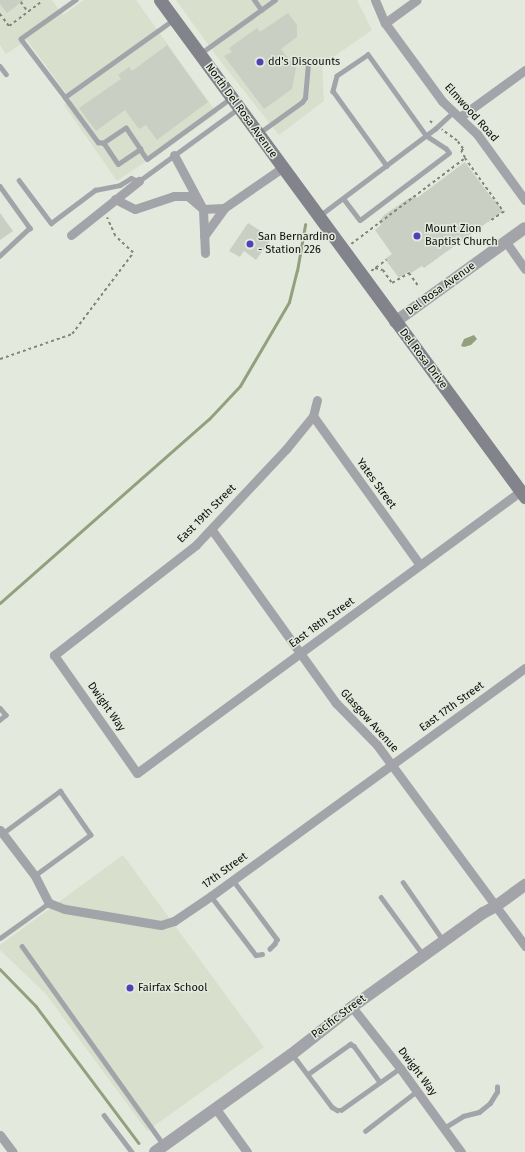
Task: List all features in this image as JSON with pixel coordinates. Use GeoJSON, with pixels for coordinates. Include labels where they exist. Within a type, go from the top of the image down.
{"type":"FeatureCollection","features":[{"type":"Feature","properties":{"kind":"main road","name":"North Del Rosa Avenue"},"geometry":{"type":"LineString","coordinates":[[160,0],[320,220]]}},
{"type":"Feature","properties":{"kind":"main road","name":"Del Rosa Drive"},"geometry":{"type":"LineString","coordinates":[[320,220],[523,494]]}},
{"type":"Feature","properties":{"kind":"street","name":"Elmwood Road"},"geometry":{"type":"LineString","coordinates":[[375,0],[385,23],[442,101],[476,134],[525,200]]}},
{"type":"Feature","properties":{"kind":"street"},"geometry":{"type":"LineString","coordinates":[[385,23],[418,0]]}},
{"type":"Feature","properties":{"kind":"street"},"geometry":{"type":"LineString","coordinates":[[457,115],[525,70]]}},
{"type":"Feature","properties":{"kind":"street"},"geometry":{"type":"LineString","coordinates":[[174,155],[204,209],[205,253]]}},
{"type":"Feature","properties":{"kind":"street"},"geometry":{"type":"LineString","coordinates":[[204,236],[224,208],[282,168]]}},
{"type":"Feature","properties":{"kind":"street"},"geometry":{"type":"LineString","coordinates":[[71,235],[139,181]]}},
{"type":"Feature","properties":{"kind":"street"},"geometry":{"type":"LineString","coordinates":[[115,199],[135,209],[174,196],[188,196],[204,209],[224,208]]}},
{"type":"Feature","properties":{"kind":"street","name":"Del Rosa Avenue"},"geometry":{"type":"LineString","coordinates":[[396,322],[525,228]]}},
{"type":"Feature","properties":{"kind":"street"},"geometry":{"type":"LineString","coordinates":[[506,242],[525,269]]}},
{"type":"Feature","properties":{"kind":"street","name":"East 19th Street"},"geometry":{"type":"LineString","coordinates":[[54,654],[196,545],[212,530],[281,455],[313,416],[317,400]]}},
{"type":"Feature","properties":{"kind":"street","name":"Yates Street"},"geometry":{"type":"LineString","coordinates":[[313,416],[420,566]]}},
{"type":"Feature","properties":{"kind":"street","name":"East 18th Street"},"geometry":{"type":"LineString","coordinates":[[138,773],[420,566],[523,494]]}},
{"type":"Feature","properties":{"kind":"street","name":"Glasgow Avenue"},"geometry":{"type":"LineString","coordinates":[[212,530],[336,703],[377,745],[393,765],[525,946]]}},
{"type":"Feature","properties":{"kind":"street","name":"Dwight Way"},"geometry":{"type":"LineString","coordinates":[[54,654],[138,773]]}},
{"type":"Feature","properties":{"kind":"street","name":"East 17th Street"},"geometry":{"type":"LineString","coordinates":[[393,765],[525,668]]}},
{"type":"Feature","properties":{"kind":"street","name":"17th Street"},"geometry":{"type":"LineString","coordinates":[[49,903],[65,909],[161,926],[174,921],[393,765]]}},
{"type":"Feature","properties":{"kind":"street"},"geometry":{"type":"LineString","coordinates":[[1,831],[35,876],[49,903]]}},
{"type":"Feature","properties":{"kind":"street","name":"Pacific Street"},"geometry":{"type":"LineString","coordinates":[[159,1149],[292,1054],[352,1007],[483,913],[496,906],[525,885]]}},
{"type":"Feature","properties":{"kind":"street","name":"Dwight Way"},"geometry":{"type":"LineString","coordinates":[[352,1007],[400,1068],[461,1152]]}},
{"type":"Feature","properties":{"kind":"street"},"geometry":{"type":"LineString","coordinates":[[216,1109],[248,1152]]}},
{"type":"Feature","properties":{"kind":"street"},"geometry":{"type":"LineString","coordinates":[[0,1135],[12,1152]]}},
{"type":"Feature","properties":{"kind":"lane"},"geometry":{"type":"LineString","coordinates":[[76,0],[21,40],[98,142],[104,143],[126,128],[147,159],[235,103]]}},
{"type":"Feature","properties":{"kind":"lane"},"geometry":{"type":"LineString","coordinates":[[254,0],[261,10]]}},
{"type":"Feature","properties":{"kind":"lane"},"geometry":{"type":"LineString","coordinates":[[199,54],[275,0]]}},
{"type":"Feature","properties":{"kind":"lane"},"geometry":{"type":"LineString","coordinates":[[65,97],[174,20]]}},
{"type":"Feature","properties":{"kind":"lane"},"geometry":{"type":"LineString","coordinates":[[344,199],[360,220],[449,153],[426,136],[368,54],[337,76],[332,91],[387,166]]}},
{"type":"Feature","properties":{"kind":"lane"},"geometry":{"type":"LineString","coordinates":[[257,134],[302,102],[305,98],[308,64]]}},
{"type":"Feature","properties":{"kind":"lane"},"geometry":{"type":"LineString","coordinates":[[0,66],[6,74]]}},
{"type":"Feature","properties":{"kind":"lane"},"geometry":{"type":"LineString","coordinates":[[19,180],[50,223],[95,190],[120,186],[131,178],[139,181],[174,155],[235,103]]}},
{"type":"Feature","properties":{"kind":"lane"},"geometry":{"type":"LineString","coordinates":[[320,220],[344,199],[426,136],[457,115]]}},
{"type":"Feature","properties":{"kind":"lane"},"geometry":{"type":"LineString","coordinates":[[104,143],[118,164],[140,149]]}},
{"type":"Feature","properties":{"kind":"lane"},"geometry":{"type":"LineString","coordinates":[[0,186],[30,228],[0,256]]}},
{"type":"Feature","properties":{"kind":"lane"},"geometry":{"type":"LineString","coordinates":[[0,708],[6,715],[0,720]]}},
{"type":"Feature","properties":{"kind":"lane"},"geometry":{"type":"LineString","coordinates":[[1,831],[60,791],[61,792],[91,835],[35,876]]}},
{"type":"Feature","properties":{"kind":"lane"},"geometry":{"type":"LineString","coordinates":[[233,880],[277,939],[275,944],[270,949]]}},
{"type":"Feature","properties":{"kind":"lane"},"geometry":{"type":"LineString","coordinates":[[403,882],[444,941]]}},
{"type":"Feature","properties":{"kind":"lane"},"geometry":{"type":"LineString","coordinates":[[211,896],[256,955],[262,954]]}},
{"type":"Feature","properties":{"kind":"lane"},"geometry":{"type":"LineString","coordinates":[[381,897],[424,956]]}},
{"type":"Feature","properties":{"kind":"lane"},"geometry":{"type":"LineString","coordinates":[[0,938],[49,903]]}},
{"type":"Feature","properties":{"kind":"lane"},"geometry":{"type":"LineString","coordinates":[[22,946],[159,1149]]}},
{"type":"Feature","properties":{"kind":"lane"},"geometry":{"type":"LineString","coordinates":[[308,1074],[350,1044],[354,1046],[380,1082]]}},
{"type":"Feature","properties":{"kind":"lane"},"geometry":{"type":"LineString","coordinates":[[292,1054],[332,1106],[337,1110],[341,1110],[400,1068]]}},
{"type":"Feature","properties":{"kind":"lane"},"geometry":{"type":"LineString","coordinates":[[444,1128],[464,1116],[479,1112],[490,1103],[497,1092],[496,1087]]}},
{"type":"Feature","properties":{"kind":"lane"},"geometry":{"type":"LineString","coordinates":[[365,1131],[417,1091]]}},
{"type":"Feature","properties":{"kind":"lane"},"geometry":{"type":"LineString","coordinates":[[104,1115],[132,1152]]}},
{"type":"Feature","properties":{"kind":"path"},"geometry":{"type":"LineString","coordinates":[[21,2],[28,12]]}},
{"type":"Feature","properties":{"kind":"path"},"geometry":{"type":"LineString","coordinates":[[0,14],[8,26],[40,3]]}},
{"type":"Feature","properties":{"kind":"path"},"geometry":{"type":"LineString","coordinates":[[465,158],[504,212],[489,222]]}},
{"type":"Feature","properties":{"kind":"path"},"geometry":{"type":"LineString","coordinates":[[0,359],[72,334],[134,253],[115,236],[103,209]]}},
{"type":"Feature","properties":{"kind":"path"},"geometry":{"type":"LineString","coordinates":[[371,271],[386,260]]}},
{"type":"Feature","properties":{"kind":"path"},"geometry":{"type":"LineString","coordinates":[[375,268],[383,270],[392,283],[409,273],[419,287]]}},
{"type":"Feature","properties":{"kind":"shaded area"},"geometry":{"type":"Polygon","coordinates":[[[0,0],[52,0],[63,15],[84,0],[136,0],[217,113],[117,181],[64,105],[71,100],[27,40],[6,54],[0,45],[0,0]]]}},
{"type":"Feature","properties":{"kind":"shaded area"},"geometry":{"type":"Polygon","coordinates":[[[176,0],[357,0],[372,30],[322,65],[324,101],[279,135],[218,58],[176,0]]]}},
{"type":"Feature","properties":{"kind":"shaded area"},"geometry":{"type":"Polygon","coordinates":[[[474,335],[477,339],[471,345],[464,347],[461,346],[464,339],[474,335]]]}},
{"type":"Feature","properties":{"kind":"shaded area","name":"Fairfax School"},"geometry":{"type":"Polygon","coordinates":[[[123,855],[264,1047],[147,1131],[46,994],[0,950],[0,945],[123,855]]]}},
{"type":"Feature","properties":{"kind":"building"},"geometry":{"type":"Polygon","coordinates":[[[0,0],[24,0],[7,13],[0,4],[0,0]]]}},
{"type":"Feature","properties":{"kind":"building","name":"dd's Discounts"},"geometry":{"type":"Polygon","coordinates":[[[288,13],[297,25],[297,37],[281,49],[296,68],[292,89],[264,109],[224,56],[232,52],[229,48],[257,28],[260,32],[288,13]]]}},
{"type":"Feature","properties":{"kind":"building"},"geometry":{"type":"Polygon","coordinates":[[[167,45],[208,102],[157,140],[146,125],[139,129],[125,110],[96,131],[79,108],[121,79],[118,75],[129,67],[132,71],[167,45]]]}},
{"type":"Feature","properties":{"kind":"building"},"geometry":{"type":"Polygon","coordinates":[[[465,162],[503,211],[424,268],[422,266],[411,273],[409,271],[399,278],[385,259],[392,254],[375,230],[381,225],[379,222],[384,215],[408,199],[415,196],[417,198],[465,162]]]}},
{"type":"Feature","properties":{"kind":"building"},"geometry":{"type":"Polygon","coordinates":[[[0,213],[13,231],[0,240],[0,213]]]}},
{"type":"Feature","properties":{"kind":"building","name":"San Bernardino - Station 226"},"geometry":{"type":"Polygon","coordinates":[[[248,223],[272,238],[256,260],[244,251],[240,257],[229,251],[248,223]]]}},
{"type":"Feature","properties":{"kind":"waterway"},"geometry":{"type":"LineString","coordinates":[[0,603],[209,419],[240,386],[289,302],[297,271],[305,225]]}},
{"type":"Feature","properties":{"kind":"waterway"},"geometry":{"type":"LineString","coordinates":[[0,969],[36,1006],[139,1143]]}},
{"type":"Feature","properties":{"kind":"place","name":"dd's Discounts"},"geometry":{"type":"Point","coordinates":[260,62]}},
{"type":"Feature","properties":{"kind":"place","name":"Mount Zion Baptist Church"},"geometry":{"type":"Point","coordinates":[417,236]}},
{"type":"Feature","properties":{"kind":"place","name":"San Bernardino - Station 226"},"geometry":{"type":"Point","coordinates":[250,244]}},
{"type":"Feature","properties":{"kind":"place","name":"Fairfax School"},"geometry":{"type":"Point","coordinates":[130,988]}}]}
